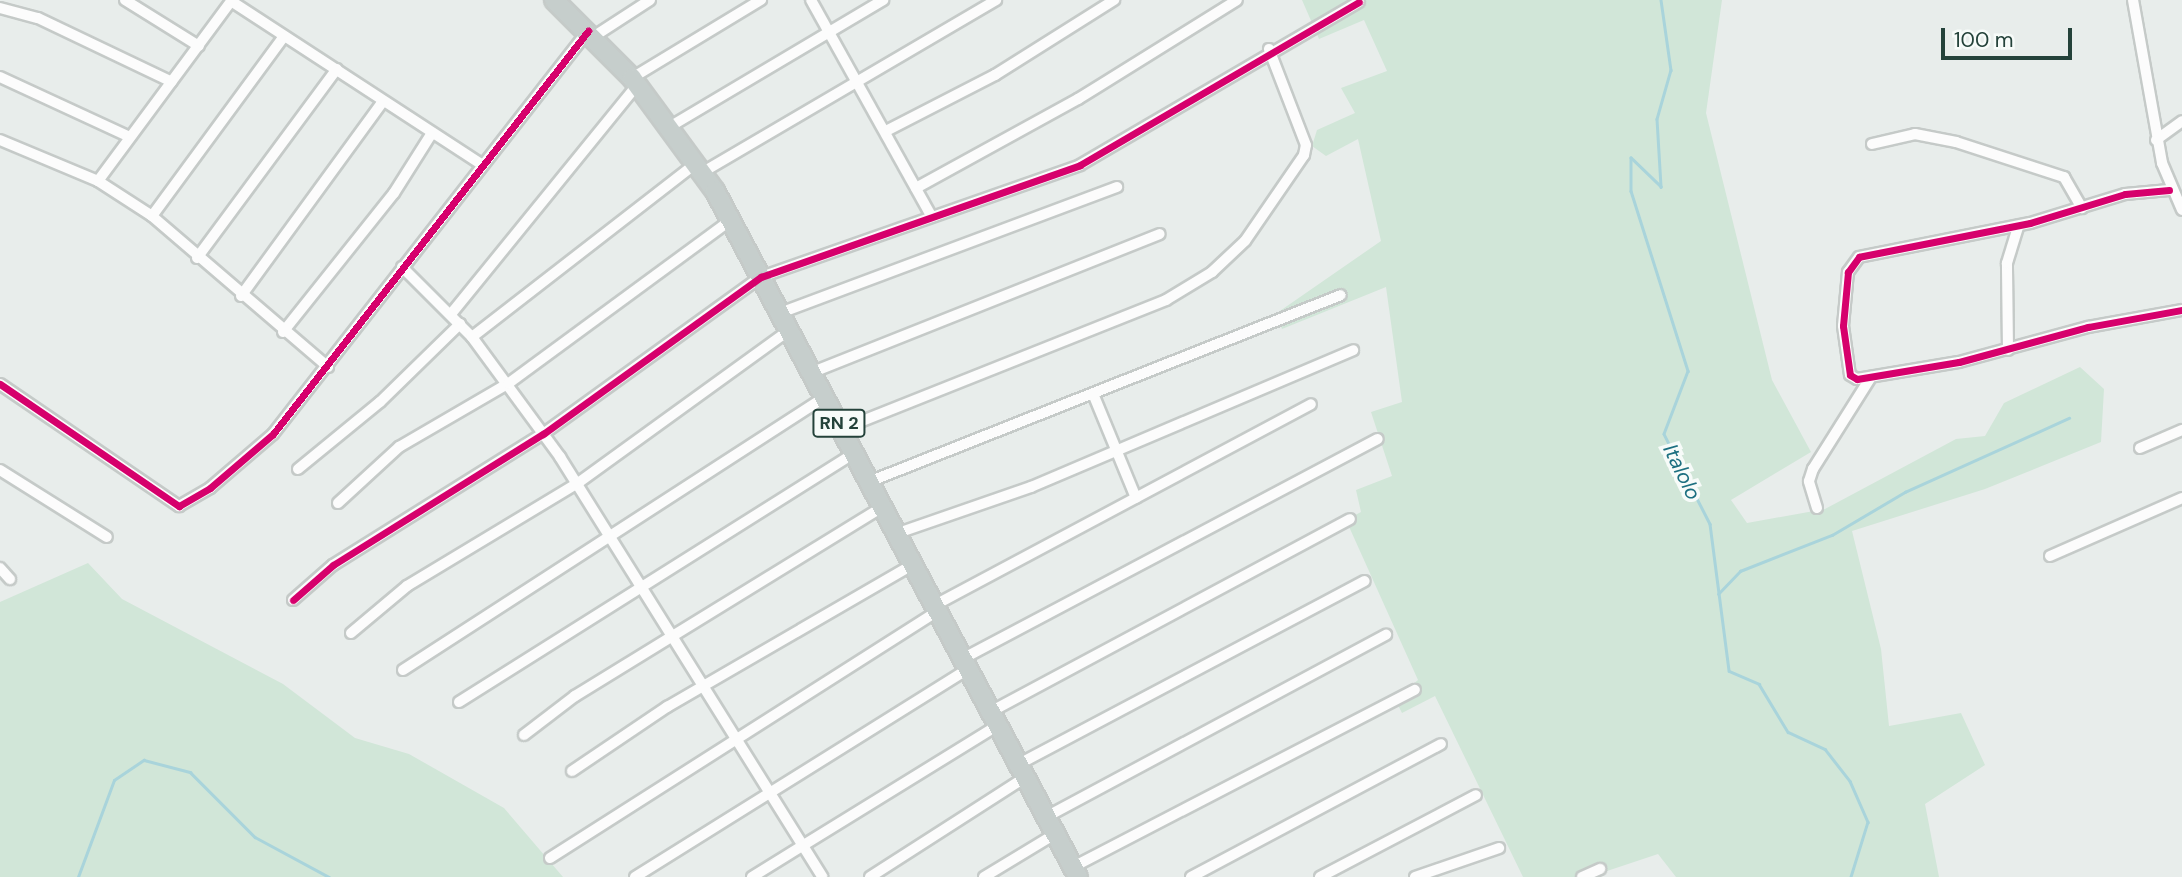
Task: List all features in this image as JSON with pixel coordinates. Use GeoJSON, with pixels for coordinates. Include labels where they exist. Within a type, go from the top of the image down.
{"type":"FeatureCollection","features":[{"type":"Feature","properties":{"kind":"highway","name":"RN 2"},"geometry":{"type":"LineString","coordinates":[[554,0],[635,82],[671,126],[732,219],[1076,872]]}},
{"type":"Feature","properties":{"kind":"street"},"geometry":{"type":"LineString","coordinates":[[125,0],[199,46]]}},
{"type":"Feature","properties":{"kind":"street"},"geometry":{"type":"LineString","coordinates":[[0,384],[180,506],[250,459],[328,367],[481,164],[590,34],[650,0]]}},
{"type":"Feature","properties":{"kind":"street"},"geometry":{"type":"LineString","coordinates":[[451,314],[635,82],[761,0]]}},
{"type":"Feature","properties":{"kind":"street"},"geometry":{"type":"LineString","coordinates":[[811,0],[931,216]]}},
{"type":"Feature","properties":{"kind":"street"},"geometry":{"type":"LineString","coordinates":[[671,126],[883,0]]}},
{"type":"Feature","properties":{"kind":"street"},"geometry":{"type":"LineString","coordinates":[[472,337],[700,167],[858,84],[996,0]]}},
{"type":"Feature","properties":{"kind":"street"},"geometry":{"type":"LineString","coordinates":[[886,131],[995,75],[1114,0]]}},
{"type":"Feature","properties":{"kind":"street"},"geometry":{"type":"LineString","coordinates":[[916,188],[1078,99],[1237,0]]}},
{"type":"Feature","properties":{"kind":"street"},"geometry":{"type":"LineString","coordinates":[[2133,0],[2156,140],[2169,190],[2181,206]]}},
{"type":"Feature","properties":{"kind":"street"},"geometry":{"type":"LineString","coordinates":[[97,181],[232,1],[481,164]]}},
{"type":"Feature","properties":{"kind":"street"},"geometry":{"type":"LineString","coordinates":[[293,600],[368,542],[543,434],[761,277],[931,216],[977,206],[1080,165],[1269,49],[1359,2]]}},
{"type":"Feature","properties":{"kind":"street"},"geometry":{"type":"LineString","coordinates":[[0,8],[38,18],[172,82]]}},
{"type":"Feature","properties":{"kind":"street"},"geometry":{"type":"LineString","coordinates":[[152,216],[284,36]]}},
{"type":"Feature","properties":{"kind":"street"},"geometry":{"type":"LineString","coordinates":[[842,429],[1166,300],[1212,272],[1245,241],[1304,155],[1306,145],[1269,49]]}},
{"type":"Feature","properties":{"kind":"street"},"geometry":{"type":"LineString","coordinates":[[197,258],[337,69]]}},
{"type":"Feature","properties":{"kind":"street"},"geometry":{"type":"LineString","coordinates":[[0,77],[130,137]]}},
{"type":"Feature","properties":{"kind":"street"},"geometry":{"type":"LineString","coordinates":[[241,296],[383,101]]}},
{"type":"Feature","properties":{"kind":"street"},"geometry":{"type":"LineString","coordinates":[[2156,140],[2182,121]]}},
{"type":"Feature","properties":{"kind":"street"},"geometry":{"type":"LineString","coordinates":[[283,331],[394,193],[432,133]]}},
{"type":"Feature","properties":{"kind":"street"},"geometry":{"type":"LineString","coordinates":[[1872,144],[1915,134],[1956,142],[2064,177],[2082,208]]}},
{"type":"Feature","properties":{"kind":"street"},"geometry":{"type":"LineString","coordinates":[[0,140],[97,181],[152,216],[241,296],[328,367]]}},
{"type":"Feature","properties":{"kind":"street"},"geometry":{"type":"LineString","coordinates":[[780,313],[1117,187]]}},
{"type":"Feature","properties":{"kind":"street"},"geometry":{"type":"LineString","coordinates":[[2169,190],[2125,194],[2018,226],[1853,262],[1844,300],[1847,355],[1853,378],[1871,377],[2008,350],[2182,310]]}},
{"type":"Feature","properties":{"kind":"street"},"geometry":{"type":"LineString","coordinates":[[338,503],[399,447],[509,383],[732,219]]}},
{"type":"Feature","properties":{"kind":"street"},"geometry":{"type":"LineString","coordinates":[[2008,350],[2007,263],[2018,226]]}},
{"type":"Feature","properties":{"kind":"street"},"geometry":{"type":"LineString","coordinates":[[813,372],[1159,234]]}},
{"type":"Feature","properties":{"kind":"street"},"geometry":{"type":"LineString","coordinates":[[402,267],[472,337],[509,383],[578,483],[822,877]]}},
{"type":"Feature","properties":{"kind":"street"},"geometry":{"type":"LineString","coordinates":[[871,481],[1094,396],[1341,295]]}},
{"type":"Feature","properties":{"kind":"street"},"geometry":{"type":"LineString","coordinates":[[298,468],[380,402],[460,324]]}},
{"type":"Feature","properties":{"kind":"street"},"geometry":{"type":"LineString","coordinates":[[351,633],[407,586],[578,483],[789,330]]}},
{"type":"Feature","properties":{"kind":"street"},"geometry":{"type":"LineString","coordinates":[[898,533],[1116,452],[1353,350]]}},
{"type":"Feature","properties":{"kind":"street"},"geometry":{"type":"LineString","coordinates":[[1817,508],[1809,481],[1813,469],[1871,377]]}},
{"type":"Feature","properties":{"kind":"street"},"geometry":{"type":"LineString","coordinates":[[1094,396],[1136,498]]}},
{"type":"Feature","properties":{"kind":"street"},"geometry":{"type":"LineString","coordinates":[[403,670],[608,532],[825,397]]}},
{"type":"Feature","properties":{"kind":"street"},"geometry":{"type":"LineString","coordinates":[[550,858],[738,743],[937,608],[1311,404]]}},
{"type":"Feature","properties":{"kind":"street"},"geometry":{"type":"LineString","coordinates":[[2140,448],[2182,430]]}},
{"type":"Feature","properties":{"kind":"street"},"geometry":{"type":"LineString","coordinates":[[635,877],[967,663],[1378,439]]}},
{"type":"Feature","properties":{"kind":"street"},"geometry":{"type":"LineString","coordinates":[[459,702],[855,453]]}},
{"type":"Feature","properties":{"kind":"street"},"geometry":{"type":"LineString","coordinates":[[0,470],[107,537]]}},
{"type":"Feature","properties":{"kind":"street"},"geometry":{"type":"LineString","coordinates":[[2050,556],[2182,498]]}},
{"type":"Feature","properties":{"kind":"street"},"geometry":{"type":"LineString","coordinates":[[524,735],[675,636],[884,506]]}},
{"type":"Feature","properties":{"kind":"street"},"geometry":{"type":"LineString","coordinates":[[752,877],[995,718],[1350,519]]}},
{"type":"Feature","properties":{"kind":"street"},"geometry":{"type":"LineString","coordinates":[[572,771],[704,687],[914,564]]}},
{"type":"Feature","properties":{"kind":"street"},"geometry":{"type":"LineString","coordinates":[[0,568],[10,579]]}},
{"type":"Feature","properties":{"kind":"street"},"geometry":{"type":"LineString","coordinates":[[870,877],[1022,771],[1364,581]]}},
{"type":"Feature","properties":{"kind":"street"},"geometry":{"type":"LineString","coordinates":[[1046,817],[1386,635]]}},
{"type":"Feature","properties":{"kind":"street"},"geometry":{"type":"LineString","coordinates":[[1076,872],[1415,690]]}},
{"type":"Feature","properties":{"kind":"street"},"geometry":{"type":"LineString","coordinates":[[1191,877],[1441,744]]}},
{"type":"Feature","properties":{"kind":"street"},"geometry":{"type":"LineString","coordinates":[[1320,877],[1476,795]]}},
{"type":"Feature","properties":{"kind":"street"},"geometry":{"type":"LineString","coordinates":[[984,877],[1055,834]]}},
{"type":"Feature","properties":{"kind":"street"},"geometry":{"type":"LineString","coordinates":[[1415,877],[1499,848]]}},
{"type":"Feature","properties":{"kind":"street"},"geometry":{"type":"LineString","coordinates":[[1582,877],[1600,869]]}},
{"type":"Feature","properties":{"kind":"green space"},"geometry":{"type":"Polygon","coordinates":[[[1302,0],[1722,0],[1706,113],[1772,380],[1811,452],[1731,500],[1747,523],[1825,509],[1956,439],[1985,436],[2004,403],[2080,367],[2104,389],[2101,442],[1985,489],[1852,531],[1881,649],[1889,726],[1961,713],[1985,765],[1925,804],[1939,877],[1676,877],[1658,854],[1589,877],[1523,877],[1435,696],[1402,713],[1395,699],[1418,680],[1346,520],[1361,512],[1356,490],[1392,476],[1371,412],[1402,402],[1386,287],[1282,329],[1277,313],[1381,241],[1358,139],[1326,156],[1312,146],[1317,130],[1355,113],[1341,88],[1387,71],[1364,20],[1319,39],[1302,0]]]}},
{"type":"Feature","properties":{"kind":"green space"},"geometry":{"type":"Polygon","coordinates":[[[88,563],[122,599],[283,684],[355,738],[409,754],[504,808],[563,877],[0,877],[0,602],[88,563]]]}},
{"type":"Feature","properties":{"kind":"waterway","name":"Italolo"},"geometry":{"type":"LineString","coordinates":[[1661,0],[1671,70],[1657,119],[1661,187],[1631,158],[1631,191],[1688,371],[1664,434],[1710,524],[1729,671],[1759,684],[1788,732],[1825,749],[1850,781],[1868,822],[1851,877]]}},
{"type":"Feature","properties":{"kind":"waterway"},"geometry":{"type":"LineString","coordinates":[[1718,594],[1740,571],[1832,535],[1905,492],[2069,418]]}},
{"type":"Feature","properties":{"kind":"waterway"},"geometry":{"type":"LineString","coordinates":[[78,877],[114,780],[144,760],[190,772],[255,837],[329,877]]}},
{"type":"Feature","properties":{"kind":"cycle path"},"geometry":{"type":"LineString","coordinates":[[293,600],[333,565],[543,434],[761,277],[1080,165],[1359,2]]}},
{"type":"Feature","properties":{"kind":"cycle path"},"geometry":{"type":"LineString","coordinates":[[0,384],[179,506],[210,488],[273,434],[588,31]]}},
{"type":"Feature","properties":{"kind":"cycle path"},"geometry":{"type":"LineString","coordinates":[[2169,190],[2125,194],[2030,223],[1859,257],[1848,272],[1843,326],[1850,375],[1857,379],[1959,362],[2088,327],[2182,310]]}}]}
